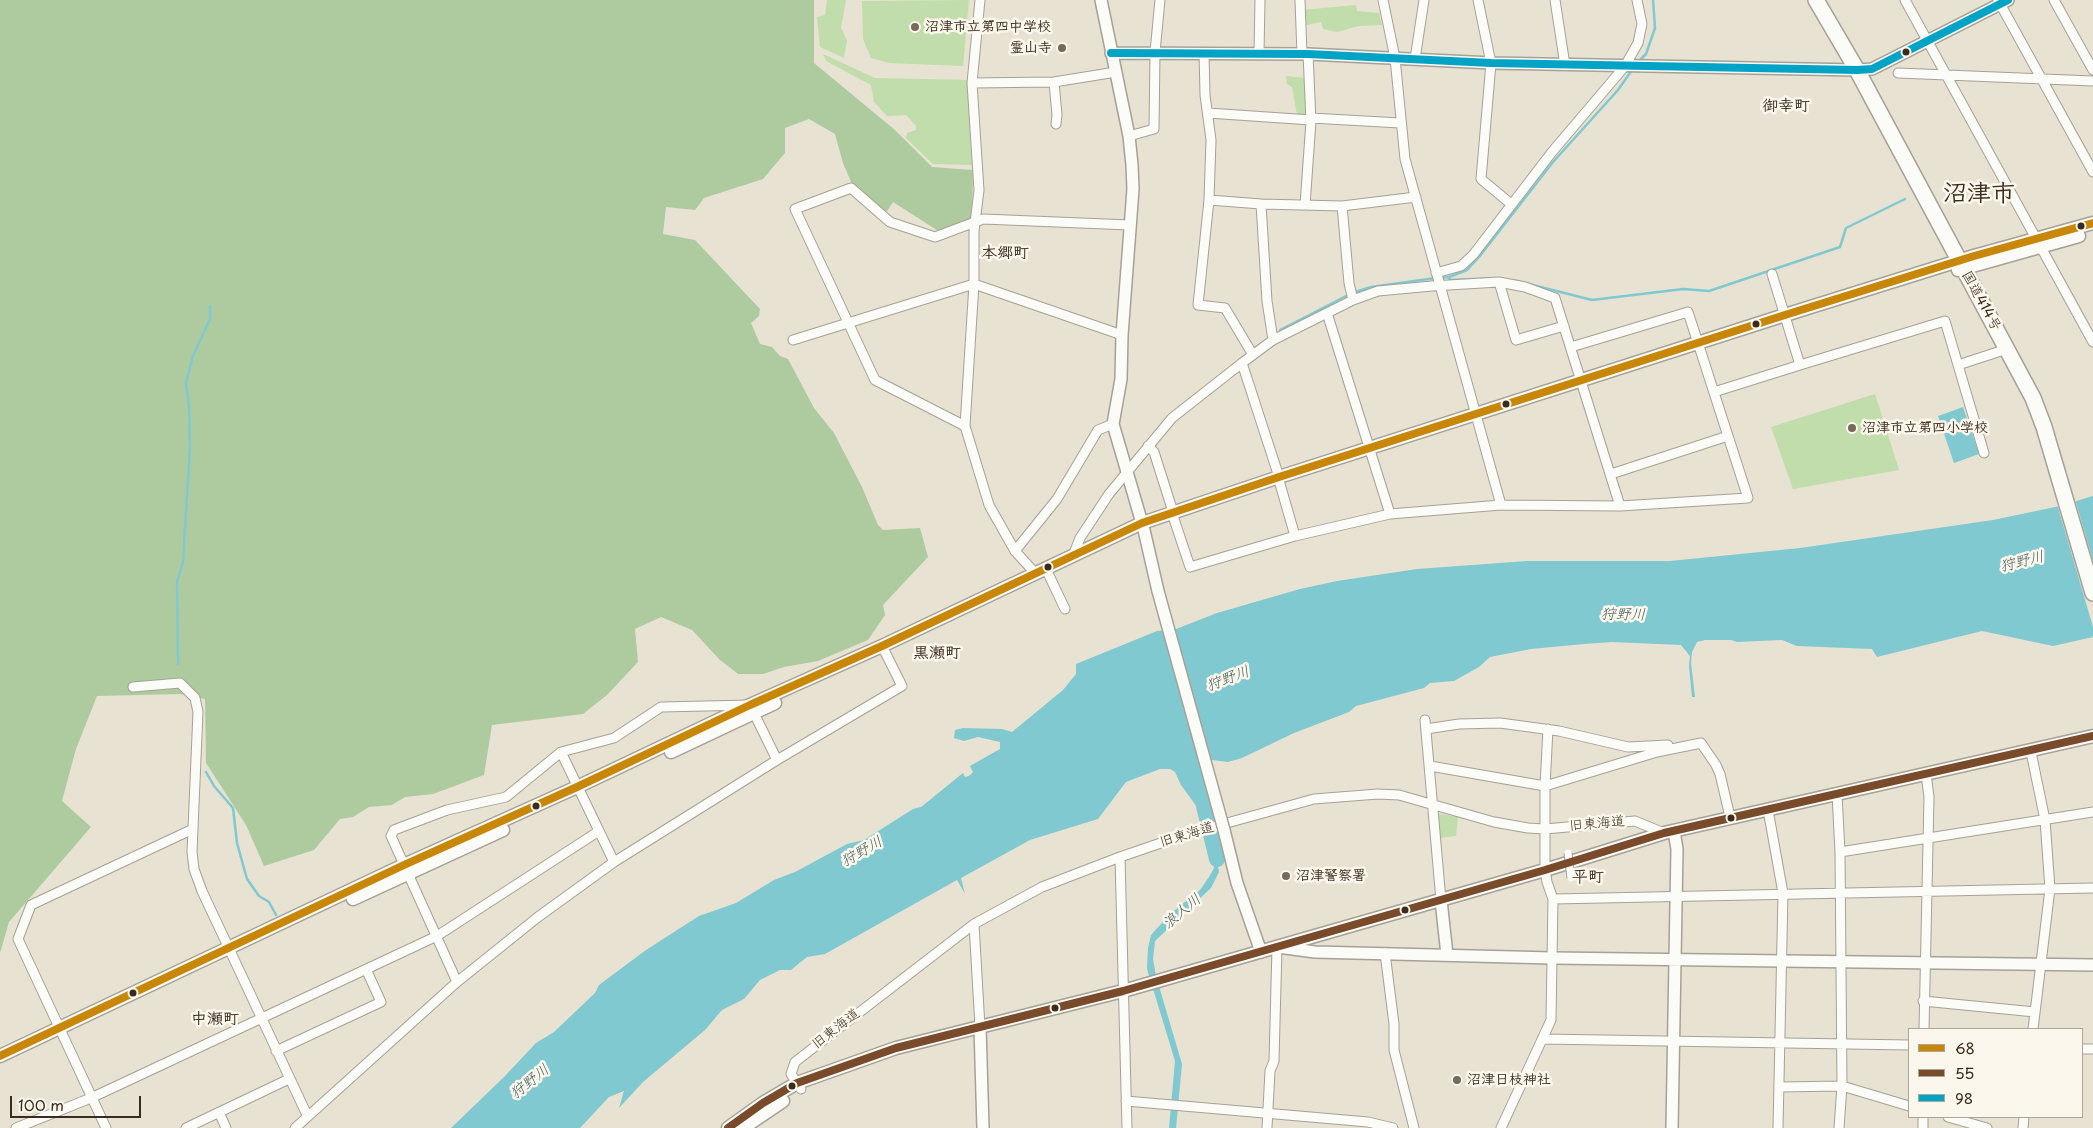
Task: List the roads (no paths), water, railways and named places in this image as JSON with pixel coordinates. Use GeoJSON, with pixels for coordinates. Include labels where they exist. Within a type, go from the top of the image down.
{"type":"FeatureCollection","features":[{"type":"Feature","properties":{"kind":"highway","name":"国道414号"},"geometry":{"type":"LineString","coordinates":[[1816,0],[1857,70],[2033,398],[2054,459],[2093,593]]}},
{"type":"Feature","properties":{"kind":"main road"},"geometry":{"type":"LineString","coordinates":[[1044,572],[1073,556],[1143,527],[1279,480],[1786,318],[2040,242],[2093,223]]}},
{"type":"Feature","properties":{"kind":"main road"},"geometry":{"type":"LineString","coordinates":[[2040,242],[2093,232]]}},
{"type":"Feature","properties":{"kind":"main road"},"geometry":{"type":"LineString","coordinates":[[0,1062],[231,951],[579,791],[1143,527]]}},
{"type":"Feature","properties":{"kind":"main road"},"geometry":{"type":"LineString","coordinates":[[728,1128],[763,1103],[799,1086],[896,1048],[1123,991],[1545,870],[1669,832],[2031,752],[2093,736]]}},
{"type":"Feature","properties":{"kind":"main road"},"geometry":{"type":"LineString","coordinates":[[0,1056],[60,1032]]}},
{"type":"Feature","properties":{"kind":"main road"},"geometry":{"type":"LineString","coordinates":[[743,1128],[799,1086]]}},
{"type":"Feature","properties":{"kind":"street"},"geometry":{"type":"LineString","coordinates":[[980,0],[972,83],[979,190],[965,426],[989,505],[1015,551],[1044,572],[1065,609]]}},
{"type":"Feature","properties":{"kind":"street"},"geometry":{"type":"LineString","coordinates":[[1101,0],[1129,136],[1133,189],[1122,335],[1121,379],[1113,424],[1143,527],[1158,591],[1224,830],[1236,883],[1261,952]]}},
{"type":"Feature","properties":{"kind":"street"},"geometry":{"type":"LineString","coordinates":[[1129,136],[1154,129],[1155,52],[1160,0]]}},
{"type":"Feature","properties":{"kind":"street"},"geometry":{"type":"LineString","coordinates":[[1259,53],[1260,0]]}},
{"type":"Feature","properties":{"kind":"street"},"geometry":{"type":"LineString","coordinates":[[1300,0],[1311,119],[1305,205]]}},
{"type":"Feature","properties":{"kind":"street"},"geometry":{"type":"LineString","coordinates":[[1383,0],[1395,58],[1404,159],[1501,505]]}},
{"type":"Feature","properties":{"kind":"street"},"geometry":{"type":"LineString","coordinates":[[1415,59],[1424,0]]}},
{"type":"Feature","properties":{"kind":"street"},"geometry":{"type":"LineString","coordinates":[[1478,0],[1491,63],[1481,179],[1511,204]]}},
{"type":"Feature","properties":{"kind":"street"},"geometry":{"type":"LineString","coordinates":[[1555,0],[1565,65]]}},
{"type":"Feature","properties":{"kind":"street"},"geometry":{"type":"LineString","coordinates":[[1436,273],[1460,266],[1474,256],[1511,204],[1625,66],[1638,43],[1642,24],[1637,0]]}},
{"type":"Feature","properties":{"kind":"street"},"geometry":{"type":"LineString","coordinates":[[1905,0],[2040,242],[2093,342]]}},
{"type":"Feature","properties":{"kind":"street"},"geometry":{"type":"LineString","coordinates":[[2054,0],[2093,70]]}},
{"type":"Feature","properties":{"kind":"street"},"geometry":{"type":"LineString","coordinates":[[1111,52],[1305,54],[1491,63],[1857,70],[1872,69],[2002,1],[2041,80],[2092,169]]}},
{"type":"Feature","properties":{"kind":"street"},"geometry":{"type":"LineString","coordinates":[[1204,53],[1211,140],[1209,200],[1198,305],[1225,308],[1253,355]]}},
{"type":"Feature","properties":{"kind":"street"},"geometry":{"type":"LineString","coordinates":[[972,83],[1054,82],[1116,72]]}},
{"type":"Feature","properties":{"kind":"street"},"geometry":{"type":"LineString","coordinates":[[1898,73],[2093,81]]}},
{"type":"Feature","properties":{"kind":"street"},"geometry":{"type":"LineString","coordinates":[[1054,82],[1056,124]]}},
{"type":"Feature","properties":{"kind":"street"},"geometry":{"type":"LineString","coordinates":[[1208,114],[1400,123]]}},
{"type":"Feature","properties":{"kind":"street"},"geometry":{"type":"LineString","coordinates":[[965,426],[875,380],[795,209],[851,188],[890,222],[935,237],[983,218],[1130,225]]}},
{"type":"Feature","properties":{"kind":"street"},"geometry":{"type":"LineString","coordinates":[[1209,200],[1261,204],[1342,206],[1416,197]]}},
{"type":"Feature","properties":{"kind":"street"},"geometry":{"type":"LineString","coordinates":[[1261,204],[1267,301],[1273,340]]}},
{"type":"Feature","properties":{"kind":"street"},"geometry":{"type":"LineString","coordinates":[[1342,206],[1349,283],[1354,300]]}},
{"type":"Feature","properties":{"kind":"street"},"geometry":{"type":"LineString","coordinates":[[1772,274],[1800,364]]}},
{"type":"Feature","properties":{"kind":"street"},"geometry":{"type":"LineString","coordinates":[[1499,282],[1516,340],[1564,326]]}},
{"type":"Feature","properties":{"kind":"street"},"geometry":{"type":"LineString","coordinates":[[1073,556],[1080,538],[1108,494],[1127,475],[1172,418],[1273,340],[1354,300],[1378,291],[1439,285],[1499,282],[1525,287],[1555,298],[1620,506]]}},
{"type":"Feature","properties":{"kind":"street"},"geometry":{"type":"LineString","coordinates":[[793,340],[974,284],[1122,335]]}},
{"type":"Feature","properties":{"kind":"street"},"geometry":{"type":"LineString","coordinates":[[1148,446],[1154,452],[1190,567],[1295,536],[1390,514],[1501,505],[1620,506],[1748,498],[1688,312],[1571,347]]}},
{"type":"Feature","properties":{"kind":"street"},"geometry":{"type":"LineString","coordinates":[[1327,313],[1372,451],[1390,514]]}},
{"type":"Feature","properties":{"kind":"street"},"geometry":{"type":"LineString","coordinates":[[1714,392],[1945,321],[1984,453]]}},
{"type":"Feature","properties":{"kind":"street"},"geometry":{"type":"LineString","coordinates":[[1958,365],[2007,349]]}},
{"type":"Feature","properties":{"kind":"street"},"geometry":{"type":"LineString","coordinates":[[1242,363],[1295,536]]}},
{"type":"Feature","properties":{"kind":"street"},"geometry":{"type":"LineString","coordinates":[[1015,551],[1057,499],[1098,430],[1113,424]]}},
{"type":"Feature","properties":{"kind":"street"},"geometry":{"type":"LineString","coordinates":[[1611,474],[1728,436]]}},
{"type":"Feature","properties":{"kind":"street"},"geometry":{"type":"LineString","coordinates":[[295,1128],[307,1115],[457,982],[538,917],[614,862],[777,760],[902,686],[884,649]]}},
{"type":"Feature","properties":{"kind":"street"},"geometry":{"type":"LineString","coordinates":[[133,687],[180,683],[195,698],[198,712],[192,852],[194,868],[202,891],[307,1115]]}},
{"type":"Feature","properties":{"kind":"street"},"geometry":{"type":"LineString","coordinates":[[457,982],[391,836],[394,830],[447,810],[506,797],[561,752],[614,738],[661,707],[752,709],[777,760]]}},
{"type":"Feature","properties":{"kind":"street"},"geometry":{"type":"LineString","coordinates":[[1447,954],[1426,724],[1480,723],[1548,729],[1628,747],[1680,746],[1701,743],[1720,774],[1730,818]]}},
{"type":"Feature","properties":{"kind":"street"},"geometry":{"type":"LineString","coordinates":[[1501,1128],[1551,1020],[1553,899],[1545,870],[1545,786],[1548,729]]}},
{"type":"Feature","properties":{"kind":"street"},"geometry":{"type":"LineString","coordinates":[[1430,766],[1545,786],[1680,746]]}},
{"type":"Feature","properties":{"kind":"street"},"geometry":{"type":"LineString","coordinates":[[561,752],[614,862]]}},
{"type":"Feature","properties":{"kind":"street"},"geometry":{"type":"LineString","coordinates":[[2031,752],[2045,820],[2050,889],[2033,1028]]}},
{"type":"Feature","properties":{"kind":"street"},"geometry":{"type":"LineString","coordinates":[[1924,1028],[1923,1001],[1926,964],[1929,797],[1926,774]]}},
{"type":"Feature","properties":{"kind":"street"},"geometry":{"type":"LineString","coordinates":[[1837,794],[1840,852],[1840,1044],[1842,1086],[1839,1128]]}},
{"type":"Feature","properties":{"kind":"street","name":"旧東海道"},"geometry":{"type":"LineString","coordinates":[[799,1086],[791,1074],[795,1062],[974,924],[1042,887],[1187,834],[1314,798],[1399,795],[1494,822],[1545,829],[1634,821],[1669,832]]}},
{"type":"Feature","properties":{"kind":"street"},"geometry":{"type":"LineString","coordinates":[[1768,810],[1783,893],[1778,1128]]}},
{"type":"Feature","properties":{"kind":"street"},"geometry":{"type":"LineString","coordinates":[[1840,852],[2093,812]]}},
{"type":"Feature","properties":{"kind":"street"},"geometry":{"type":"LineString","coordinates":[[106,1128],[18,939],[31,905],[193,829]]}},
{"type":"Feature","properties":{"kind":"street"},"geometry":{"type":"LineString","coordinates":[[16,1128],[92,1098],[437,936],[599,831]]}},
{"type":"Feature","properties":{"kind":"street"},"geometry":{"type":"LineString","coordinates":[[1669,832],[1677,849],[1672,1128]]}},
{"type":"Feature","properties":{"kind":"street"},"geometry":{"type":"LineString","coordinates":[[1568,853],[1571,878]]}},
{"type":"Feature","properties":{"kind":"street"},"geometry":{"type":"LineString","coordinates":[[1120,857],[1127,1128]]}},
{"type":"Feature","properties":{"kind":"street"},"geometry":{"type":"LineString","coordinates":[[1553,899],[2093,888]]}},
{"type":"Feature","properties":{"kind":"street"},"geometry":{"type":"LineString","coordinates":[[974,924],[983,1128]]}},
{"type":"Feature","properties":{"kind":"street"},"geometry":{"type":"LineString","coordinates":[[1267,1128],[1270,1071],[1274,1061],[1277,947],[1315,952],[1552,958],[2093,965]]}},
{"type":"Feature","properties":{"kind":"street"},"geometry":{"type":"LineString","coordinates":[[1385,954],[1396,1057],[1414,1128]]}},
{"type":"Feature","properties":{"kind":"street"},"geometry":{"type":"LineString","coordinates":[[276,1051],[381,1002],[366,969]]}},
{"type":"Feature","properties":{"kind":"street"},"geometry":{"type":"LineString","coordinates":[[1923,1001],[2035,1012]]}},
{"type":"Feature","properties":{"kind":"street"},"geometry":{"type":"LineString","coordinates":[[1542,1040],[1908,1045]]}},
{"type":"Feature","properties":{"kind":"street"},"geometry":{"type":"LineString","coordinates":[[186,1128],[289,1078]]}},
{"type":"Feature","properties":{"kind":"street"},"geometry":{"type":"LineString","coordinates":[[1779,1087],[1842,1086],[1908,1106]]}},
{"type":"Feature","properties":{"kind":"street"},"geometry":{"type":"LineString","coordinates":[[1126,1101],[1368,1122],[1393,1128]]}},
{"type":"Feature","properties":{"kind":"street"},"geometry":{"type":"LineString","coordinates":[[219,1112],[226,1128]]}},
{"type":"Feature","properties":{"kind":"street"},"geometry":{"type":"LineString","coordinates":[[1952,1118],[1987,1128]]}},
{"type":"Feature","properties":{"kind":"water"},"geometry":{"type":"Polygon","coordinates":[[[1963,407],[1979,454],[1954,463],[1938,416],[1963,407]]]}},
{"type":"Feature","properties":{"kind":"water","name":"狩野川"},"geometry":{"type":"Polygon","coordinates":[[[2093,496],[2093,637],[2053,646],[1982,631],[1877,657],[1872,649],[1797,646],[1782,640],[1737,642],[1731,640],[1705,640],[1697,642],[1692,652],[1691,663],[1695,697],[1692,697],[1690,656],[1681,645],[1612,642],[1531,649],[1490,657],[1479,667],[1454,681],[1430,683],[1424,688],[1356,706],[1349,712],[1294,733],[1242,758],[1228,762],[1212,760],[1201,765],[1198,770],[1197,792],[1202,804],[1197,807],[1181,785],[1175,772],[1170,769],[1160,769],[1126,782],[1098,819],[1030,840],[961,878],[965,894],[957,880],[825,954],[807,957],[791,970],[780,970],[760,980],[744,999],[722,1010],[705,1030],[643,1082],[619,1108],[624,1091],[609,1097],[580,1128],[451,1128],[536,1043],[554,1032],[595,993],[599,985],[646,950],[699,916],[736,903],[774,880],[795,872],[847,844],[864,840],[913,809],[921,807],[963,773],[965,777],[969,776],[973,772],[970,766],[1000,749],[1000,742],[978,737],[964,741],[954,738],[955,730],[963,728],[1002,729],[1012,732],[1063,690],[1076,674],[1076,664],[1157,631],[1176,629],[1217,613],[1300,589],[1337,581],[1417,569],[1527,561],[1670,561],[1800,548],[1993,520],[2060,506],[2093,496]]]}},
{"type":"Feature","properties":{"kind":"water"},"geometry":{"type":"Polygon","coordinates":[[[1213,837],[1219,872],[1211,888],[1155,941],[1153,959],[1156,976],[1182,1064],[1176,1128],[1169,1128],[1175,1061],[1147,969],[1148,948],[1151,935],[1170,914],[1200,890],[1209,877],[1214,868],[1208,840],[1213,837]]]}},
{"type":"Feature","properties":{"kind":"waterway"},"geometry":{"type":"LineString","coordinates":[[1638,62],[1646,54],[1655,28],[1653,0]]}},
{"type":"Feature","properties":{"kind":"waterway"},"geometry":{"type":"LineString","coordinates":[[1449,277],[1467,270],[1479,257],[1553,162],[1618,90],[1632,70]]}},
{"type":"Feature","properties":{"kind":"waterway"},"geometry":{"type":"LineString","coordinates":[[1513,280],[1592,300],[1683,289],[1709,291],[1840,247],[1846,228],[1905,199]]}},
{"type":"Feature","properties":{"kind":"waterway"},"geometry":{"type":"LineString","coordinates":[[1441,278],[1449,277],[1450,280],[1496,278]]}},
{"type":"Feature","properties":{"kind":"waterway"},"geometry":{"type":"LineString","coordinates":[[1280,330],[1352,293],[1371,287],[1436,278]]}},
{"type":"Feature","properties":{"kind":"waterway"},"geometry":{"type":"LineString","coordinates":[[178,664],[177,582],[183,562],[190,447],[189,406],[186,383],[193,356],[210,319],[210,306]]}},
{"type":"Feature","properties":{"kind":"waterway","name":"浪人川"},"geometry":{"type":"LineString","coordinates":[[1192,757],[1217,859]]}},
{"type":"Feature","properties":{"kind":"waterway"},"geometry":{"type":"LineString","coordinates":[[206,772],[214,786],[233,808],[237,843],[247,879],[259,896],[269,902],[276,915]]}},
{"type":"Feature","properties":{"kind":"place","name":"沼津市立第四中学校"},"geometry":{"type":"Point","coordinates":[915,27]}},
{"type":"Feature","properties":{"kind":"place","name":"霊山寺"},"geometry":{"type":"Point","coordinates":[1062,48]}},
{"type":"Feature","properties":{"kind":"place","name":"沼津市立第四小学校"},"geometry":{"type":"Point","coordinates":[1852,428]}},
{"type":"Feature","properties":{"kind":"place","name":"沼津警察署"},"geometry":{"type":"Point","coordinates":[1286,876]}},
{"type":"Feature","properties":{"kind":"place","name":"沼津日枝神社"},"geometry":{"type":"Point","coordinates":[1457,1080]}},
{"type":"Feature","properties":{"kind":"district","name":"御幸町"},"geometry":{"type":"Point","coordinates":[1786,107]}},
{"type":"Feature","properties":{"kind":"district","name":"沼津市"},"geometry":{"type":"Point","coordinates":[1979,194]}},
{"type":"Feature","properties":{"kind":"district","name":"本郷町"},"geometry":{"type":"Point","coordinates":[1005,254]}},
{"type":"Feature","properties":{"kind":"district","name":"黒瀬町"},"geometry":{"type":"Point","coordinates":[937,654]}},
{"type":"Feature","properties":{"kind":"district","name":"平町"},"geometry":{"type":"Point","coordinates":[1588,878]}},
{"type":"Feature","properties":{"kind":"district","name":"中瀬町"},"geometry":{"type":"Point","coordinates":[215,1020]}}]}
